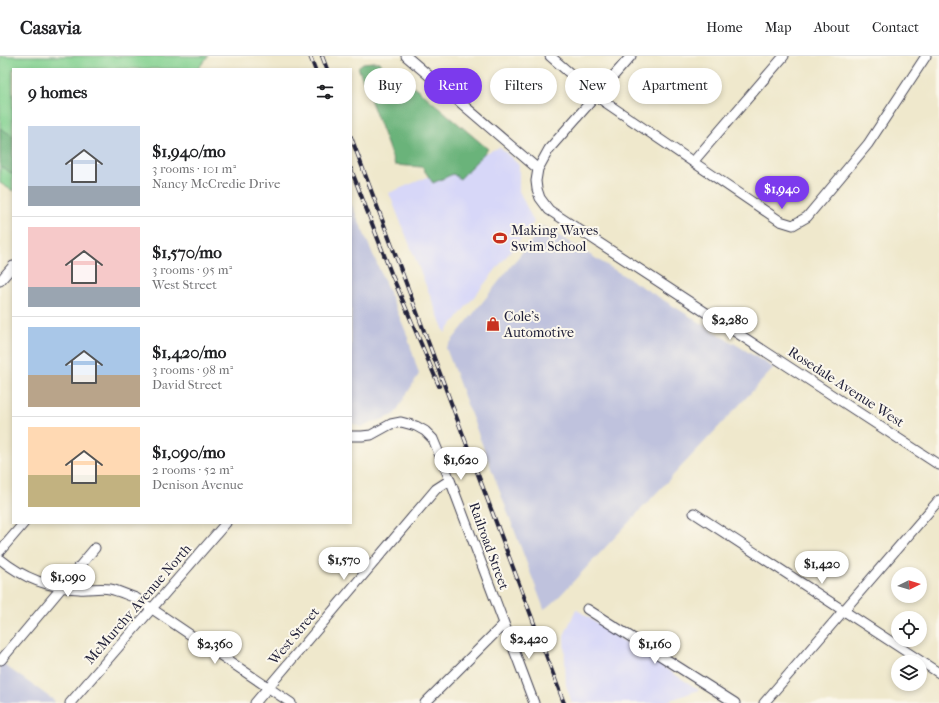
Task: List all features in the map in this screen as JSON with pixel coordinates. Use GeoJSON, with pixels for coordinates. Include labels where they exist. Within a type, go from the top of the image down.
{"type":"FeatureCollection","features":[{"type":"Feature","properties":{"kind":"street"},"geometry":{"type":"LineString","coordinates":[[406,56],[538,169],[549,149],[589,104]]}},
{"type":"Feature","properties":{"kind":"street"},"geometry":{"type":"LineString","coordinates":[[550,56],[565,69]]}},
{"type":"Feature","properties":{"kind":"street"},"geometry":{"type":"LineString","coordinates":[[620,69],[632,56]]}},
{"type":"Feature","properties":{"kind":"street"},"geometry":{"type":"LineString","coordinates":[[693,162],[784,56]]}},
{"type":"Feature","properties":{"kind":"street"},"geometry":{"type":"LineString","coordinates":[[608,104],[780,221],[793,225],[807,217],[868,144],[926,56]]}},
{"type":"Feature","properties":{"kind":"street","name":"Rosedale Avenue West"},"geometry":{"type":"LineString","coordinates":[[538,169],[536,181],[540,198],[549,210],[939,465]]}},
{"type":"Feature","properties":{"kind":"street"},"geometry":{"type":"LineString","coordinates":[[0,281],[12,267]]}},
{"type":"Feature","properties":{"kind":"street","name":"Railroad Street"},"geometry":{"type":"LineString","coordinates":[[352,436],[371,434],[397,422],[406,422],[425,431],[433,439],[450,480],[503,625],[534,703]]}},
{"type":"Feature","properties":{"kind":"street","name":"West Street"},"geometry":{"type":"LineString","coordinates":[[255,703],[436,489],[450,480]]}},
{"type":"Feature","properties":{"kind":"street"},"geometry":{"type":"LineString","coordinates":[[764,703],[939,500]]}},
{"type":"Feature","properties":{"kind":"street"},"geometry":{"type":"LineString","coordinates":[[694,513],[936,672],[939,662]]}},
{"type":"Feature","properties":{"kind":"street"},"geometry":{"type":"LineString","coordinates":[[0,551],[23,524]]}},
{"type":"Feature","properties":{"kind":"street","name":"McMurchy Avenue North"},"geometry":{"type":"LineString","coordinates":[[70,703],[225,524]]}},
{"type":"Feature","properties":{"kind":"street"},"geometry":{"type":"LineString","coordinates":[[1,660],[94,548]]}},
{"type":"Feature","properties":{"kind":"street"},"geometry":{"type":"LineString","coordinates":[[0,559],[13,570],[28,578],[47,584],[79,589],[108,589],[136,598],[151,610],[291,703]]}},
{"type":"Feature","properties":{"kind":"street"},"geometry":{"type":"LineString","coordinates":[[587,609],[735,703]]}},
{"type":"Feature","properties":{"kind":"street"},"geometry":{"type":"LineString","coordinates":[[425,703],[503,625]]}},
{"type":"Feature","properties":{"kind":"shaded area","name":"Making Waves Swim School"},"geometry":{"type":"Polygon","coordinates":[[[500,147],[519,165],[519,191],[534,222],[445,333],[389,193],[500,147]]]}},
{"type":"Feature","properties":{"kind":"shaded area"},"geometry":{"type":"Polygon","coordinates":[[[352,205],[406,332],[419,374],[394,415],[361,427],[352,423],[352,205]]]}},
{"type":"Feature","properties":{"kind":"shaded area"},"geometry":{"type":"Polygon","coordinates":[[[543,226],[774,368],[553,603],[544,609],[446,348],[543,226]]]}},
{"type":"Feature","properties":{"kind":"shaded area"},"geometry":{"type":"Polygon","coordinates":[[[576,609],[699,690],[662,703],[572,703],[566,685],[564,636],[576,609]]]}},
{"type":"Feature","properties":{"kind":"shaded area"},"geometry":{"type":"Polygon","coordinates":[[[0,662],[55,701],[53,703],[0,703],[0,662]]]}},
{"type":"Feature","properties":{"kind":"green space"},"geometry":{"type":"Polygon","coordinates":[[[0,56],[208,56],[199,68],[12,68],[12,190],[0,183],[0,56]]]}},
{"type":"Feature","properties":{"kind":"green space"},"geometry":{"type":"Polygon","coordinates":[[[379,62],[382,68],[364,68],[364,83],[358,67],[363,63],[379,62]]]}},
{"type":"Feature","properties":{"kind":"green space"},"geometry":{"type":"Polygon","coordinates":[[[416,88],[424,95],[424,104],[435,104],[488,149],[460,179],[453,174],[433,183],[422,167],[395,165],[372,104],[416,104],[416,88]]]}},
{"type":"Feature","properties":{"kind":"green space"},"geometry":{"type":"Polygon","coordinates":[[[0,128],[12,135],[12,173],[0,166],[0,128]]]}},
{"type":"Feature","properties":{"kind":"railway"},"geometry":{"type":"LineString","coordinates":[[310,56],[315,68]]}},
{"type":"Feature","properties":{"kind":"railway"},"geometry":{"type":"LineString","coordinates":[[322,56],[327,68]]}},
{"type":"Feature","properties":{"kind":"railway"},"geometry":{"type":"LineString","coordinates":[[352,140],[564,703]]}},
{"type":"Feature","properties":{"kind":"railway"},"geometry":{"type":"LineString","coordinates":[[352,172],[391,273],[439,386]]}},
{"type":"Feature","properties":{"kind":"place","name":"Making Waves Swim School"},"geometry":{"type":"Point","coordinates":[500,238]}},
{"type":"Feature","properties":{"kind":"place","name":"Cole's Automotive"},"geometry":{"type":"Point","coordinates":[493,324]}}]}
